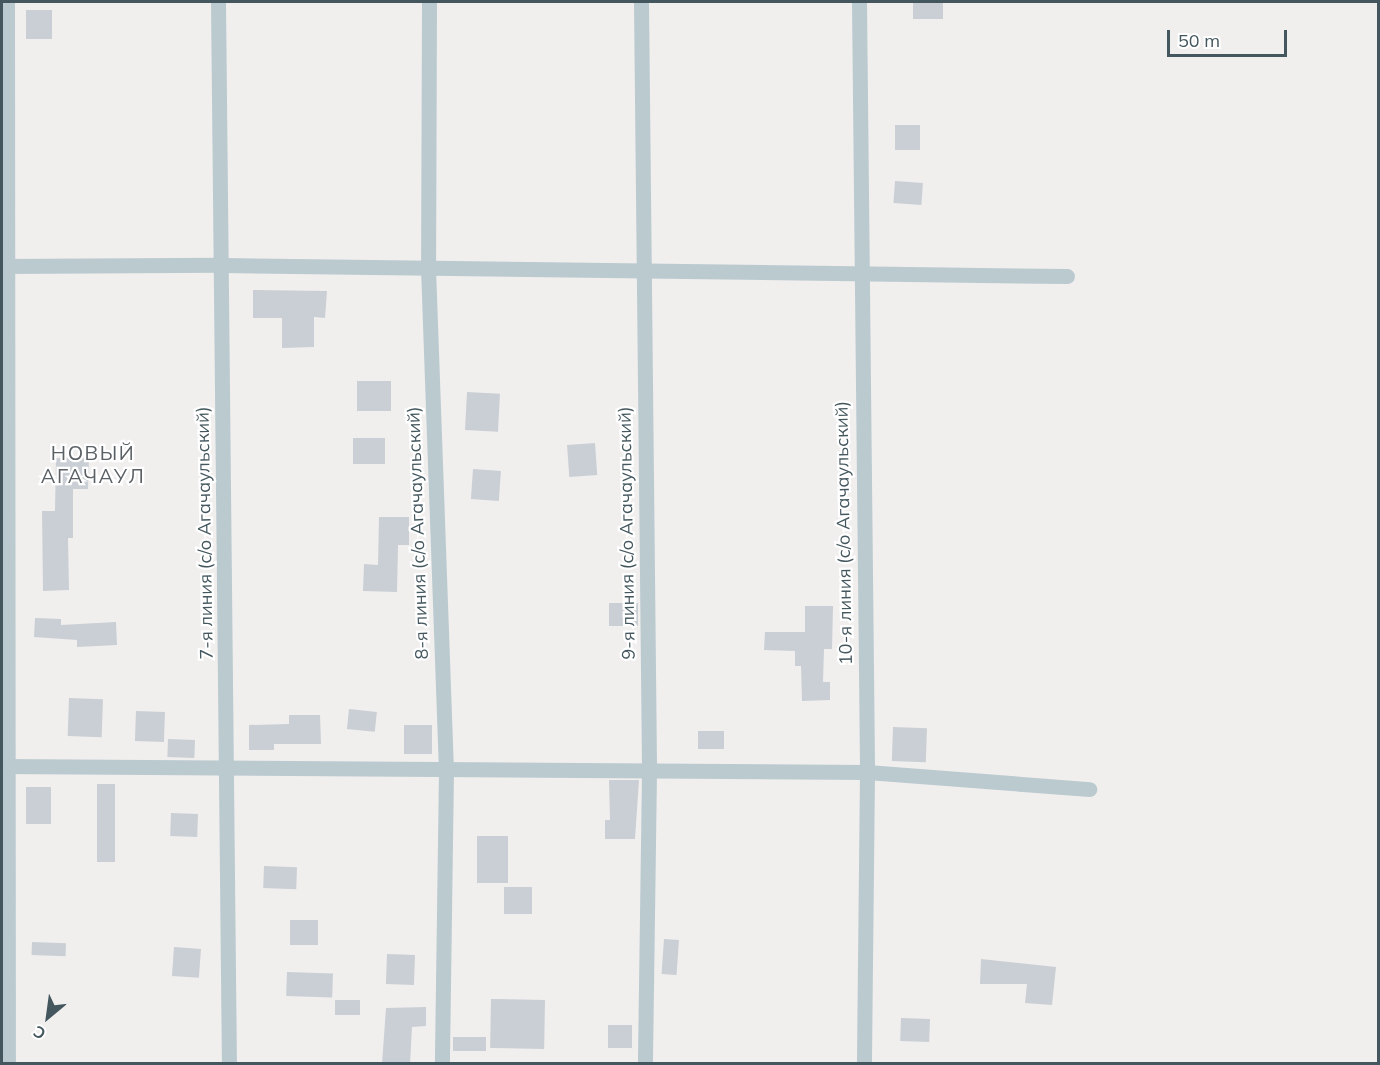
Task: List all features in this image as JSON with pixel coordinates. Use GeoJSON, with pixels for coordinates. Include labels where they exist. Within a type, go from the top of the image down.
{"type":"FeatureCollection","features":[{"type":"Feature","properties":{"kind":"street"},"geometry":{"type":"LineString","coordinates":[[7,2],[4,766],[8,1064]]}},
{"type":"Feature","properties":{"kind":"street","name":"7-я линия (с/о Агачаульский)"},"geometry":{"type":"LineString","coordinates":[[218,2],[229,1064]]}},
{"type":"Feature","properties":{"kind":"street","name":"8-я линия (с/о Агачаульский)"},"geometry":{"type":"LineString","coordinates":[[429,2],[428,268],[446,770],[442,1064]]}},
{"type":"Feature","properties":{"kind":"street","name":"9-я линия (с/о Агачаульский)"},"geometry":{"type":"LineString","coordinates":[[641,2],[649,772],[645,1064]]}},
{"type":"Feature","properties":{"kind":"street","name":"10-я линия (с/о Агачаульский)"},"geometry":{"type":"LineString","coordinates":[[859,2],[860,272],[867,772],[864,1064]]}},
{"type":"Feature","properties":{"kind":"street"},"geometry":{"type":"LineString","coordinates":[[6,267],[222,265],[1067,276]]}},
{"type":"Feature","properties":{"kind":"street"},"geometry":{"type":"LineString","coordinates":[[4,766],[867,772],[1089,789]]}},
{"type":"Feature","properties":{"kind":"building"},"geometry":{"type":"Polygon","coordinates":[[[913,2],[943,2],[943,19],[913,19],[913,2]]]}},
{"type":"Feature","properties":{"kind":"building"},"geometry":{"type":"Polygon","coordinates":[[[26,10],[52,10],[52,39],[26,39],[26,10]]]}},
{"type":"Feature","properties":{"kind":"building"},"geometry":{"type":"Polygon","coordinates":[[[895,125],[920,125],[920,150],[895,150],[895,125]]]}},
{"type":"Feature","properties":{"kind":"building"},"geometry":{"type":"Polygon","coordinates":[[[895,181],[923,183],[921,205],[893,203],[895,181]]]}},
{"type":"Feature","properties":{"kind":"building"},"geometry":{"type":"Polygon","coordinates":[[[253,290],[327,291],[325,318],[314,317],[314,347],[282,348],[282,318],[253,318],[253,290]]]}},
{"type":"Feature","properties":{"kind":"building"},"geometry":{"type":"Polygon","coordinates":[[[357,381],[391,381],[391,411],[357,411],[357,381]]]}},
{"type":"Feature","properties":{"kind":"building"},"geometry":{"type":"Polygon","coordinates":[[[467,392],[500,394],[498,432],[465,430],[467,392]]]}},
{"type":"Feature","properties":{"kind":"building"},"geometry":{"type":"Polygon","coordinates":[[[353,438],[385,438],[385,464],[353,464],[353,438]]]}},
{"type":"Feature","properties":{"kind":"building"},"geometry":{"type":"Polygon","coordinates":[[[595,443],[597,475],[569,477],[567,445],[595,443]]]}},
{"type":"Feature","properties":{"kind":"building"},"geometry":{"type":"Polygon","coordinates":[[[56,458],[89,458],[88,489],[73,489],[73,538],[68,538],[69,590],[43,591],[42,511],[55,511],[56,458]]]}},
{"type":"Feature","properties":{"kind":"building"},"geometry":{"type":"Polygon","coordinates":[[[473,469],[501,471],[499,501],[471,499],[473,469]]]}},
{"type":"Feature","properties":{"kind":"building"},"geometry":{"type":"Polygon","coordinates":[[[379,517],[409,517],[409,545],[398,545],[397,592],[363,591],[364,564],[378,565],[379,517]]]}},
{"type":"Feature","properties":{"kind":"building"},"geometry":{"type":"Polygon","coordinates":[[[609,603],[638,603],[638,626],[609,626],[609,603]]]}},
{"type":"Feature","properties":{"kind":"building"},"geometry":{"type":"Polygon","coordinates":[[[805,606],[833,606],[832,649],[824,649],[823,682],[830,682],[830,700],[802,701],[801,666],[795,666],[795,651],[764,650],[765,632],[805,632],[805,606]]]}},
{"type":"Feature","properties":{"kind":"building"},"geometry":{"type":"Polygon","coordinates":[[[35,618],[61,619],[61,625],[116,622],[117,645],[77,647],[77,640],[34,637],[35,618]]]}},
{"type":"Feature","properties":{"kind":"building"},"geometry":{"type":"Polygon","coordinates":[[[69,698],[103,699],[102,737],[68,736],[69,698]]]}},
{"type":"Feature","properties":{"kind":"building"},"geometry":{"type":"Polygon","coordinates":[[[349,709],[377,712],[375,732],[347,729],[349,709]]]}},
{"type":"Feature","properties":{"kind":"building"},"geometry":{"type":"Polygon","coordinates":[[[136,711],[165,712],[164,742],[135,741],[136,711]]]}},
{"type":"Feature","properties":{"kind":"building"},"geometry":{"type":"Polygon","coordinates":[[[289,715],[320,715],[321,744],[274,744],[274,750],[249,750],[249,725],[289,724],[289,715]]]}},
{"type":"Feature","properties":{"kind":"building"},"geometry":{"type":"Polygon","coordinates":[[[404,725],[432,725],[432,754],[404,754],[404,725]]]}},
{"type":"Feature","properties":{"kind":"building"},"geometry":{"type":"Polygon","coordinates":[[[893,727],[927,728],[926,762],[892,761],[893,727]]]}},
{"type":"Feature","properties":{"kind":"building"},"geometry":{"type":"Polygon","coordinates":[[[698,731],[724,731],[724,749],[698,749],[698,731]]]}},
{"type":"Feature","properties":{"kind":"building"},"geometry":{"type":"Polygon","coordinates":[[[168,739],[195,740],[194,758],[167,757],[168,739]]]}},
{"type":"Feature","properties":{"kind":"building"},"geometry":{"type":"Polygon","coordinates":[[[609,780],[639,780],[635,839],[605,839],[605,820],[610,820],[609,780]]]}},
{"type":"Feature","properties":{"kind":"building"},"geometry":{"type":"Polygon","coordinates":[[[97,784],[115,784],[115,862],[97,862],[97,784]]]}},
{"type":"Feature","properties":{"kind":"building"},"geometry":{"type":"Polygon","coordinates":[[[26,787],[51,787],[51,824],[26,824],[26,787]]]}},
{"type":"Feature","properties":{"kind":"building"},"geometry":{"type":"Polygon","coordinates":[[[171,813],[198,814],[197,837],[170,836],[171,813]]]}},
{"type":"Feature","properties":{"kind":"building"},"geometry":{"type":"Polygon","coordinates":[[[477,836],[508,836],[508,883],[477,883],[477,836]]]}},
{"type":"Feature","properties":{"kind":"building"},"geometry":{"type":"Polygon","coordinates":[[[264,866],[297,867],[296,889],[263,888],[264,866]]]}},
{"type":"Feature","properties":{"kind":"building"},"geometry":{"type":"Polygon","coordinates":[[[504,887],[532,887],[532,914],[504,914],[504,887]]]}},
{"type":"Feature","properties":{"kind":"building"},"geometry":{"type":"Polygon","coordinates":[[[290,920],[318,920],[318,945],[290,945],[290,920]]]}},
{"type":"Feature","properties":{"kind":"building"},"geometry":{"type":"Polygon","coordinates":[[[664,939],[679,940],[677,975],[662,974],[664,939]]]}},
{"type":"Feature","properties":{"kind":"building"},"geometry":{"type":"Polygon","coordinates":[[[32,942],[66,943],[66,956],[32,955],[32,942]]]}},
{"type":"Feature","properties":{"kind":"building"},"geometry":{"type":"Polygon","coordinates":[[[174,947],[201,949],[199,978],[172,976],[174,947]]]}},
{"type":"Feature","properties":{"kind":"building"},"geometry":{"type":"Polygon","coordinates":[[[387,954],[415,955],[414,985],[386,984],[387,954]]]}},
{"type":"Feature","properties":{"kind":"building"},"geometry":{"type":"Polygon","coordinates":[[[981,959],[1056,967],[1052,1005],[1025,1003],[1027,984],[980,984],[981,959]]]}},
{"type":"Feature","properties":{"kind":"building"},"geometry":{"type":"Polygon","coordinates":[[[287,972],[333,974],[332,998],[286,996],[287,972]]]}},
{"type":"Feature","properties":{"kind":"building"},"geometry":{"type":"Polygon","coordinates":[[[491,999],[545,1000],[544,1049],[490,1048],[491,999]]]}},
{"type":"Feature","properties":{"kind":"building"},"geometry":{"type":"Polygon","coordinates":[[[335,1000],[360,1000],[360,1015],[335,1015],[335,1000]]]}},
{"type":"Feature","properties":{"kind":"building"},"geometry":{"type":"Polygon","coordinates":[[[426,1007],[426,1026],[412,1027],[410,1064],[382,1064],[386,1008],[426,1007]]]}},
{"type":"Feature","properties":{"kind":"building"},"geometry":{"type":"Polygon","coordinates":[[[901,1018],[930,1019],[929,1042],[900,1041],[901,1018]]]}},
{"type":"Feature","properties":{"kind":"building"},"geometry":{"type":"Polygon","coordinates":[[[608,1025],[632,1025],[632,1048],[608,1048],[608,1025]]]}},
{"type":"Feature","properties":{"kind":"building"},"geometry":{"type":"Polygon","coordinates":[[[453,1037],[486,1037],[486,1051],[453,1051],[453,1037]]]}},
{"type":"Feature","properties":{"kind":"district","name":"НОВЫЙ АГАЧАУЛ"},"geometry":{"type":"Point","coordinates":[93,464]}}]}
